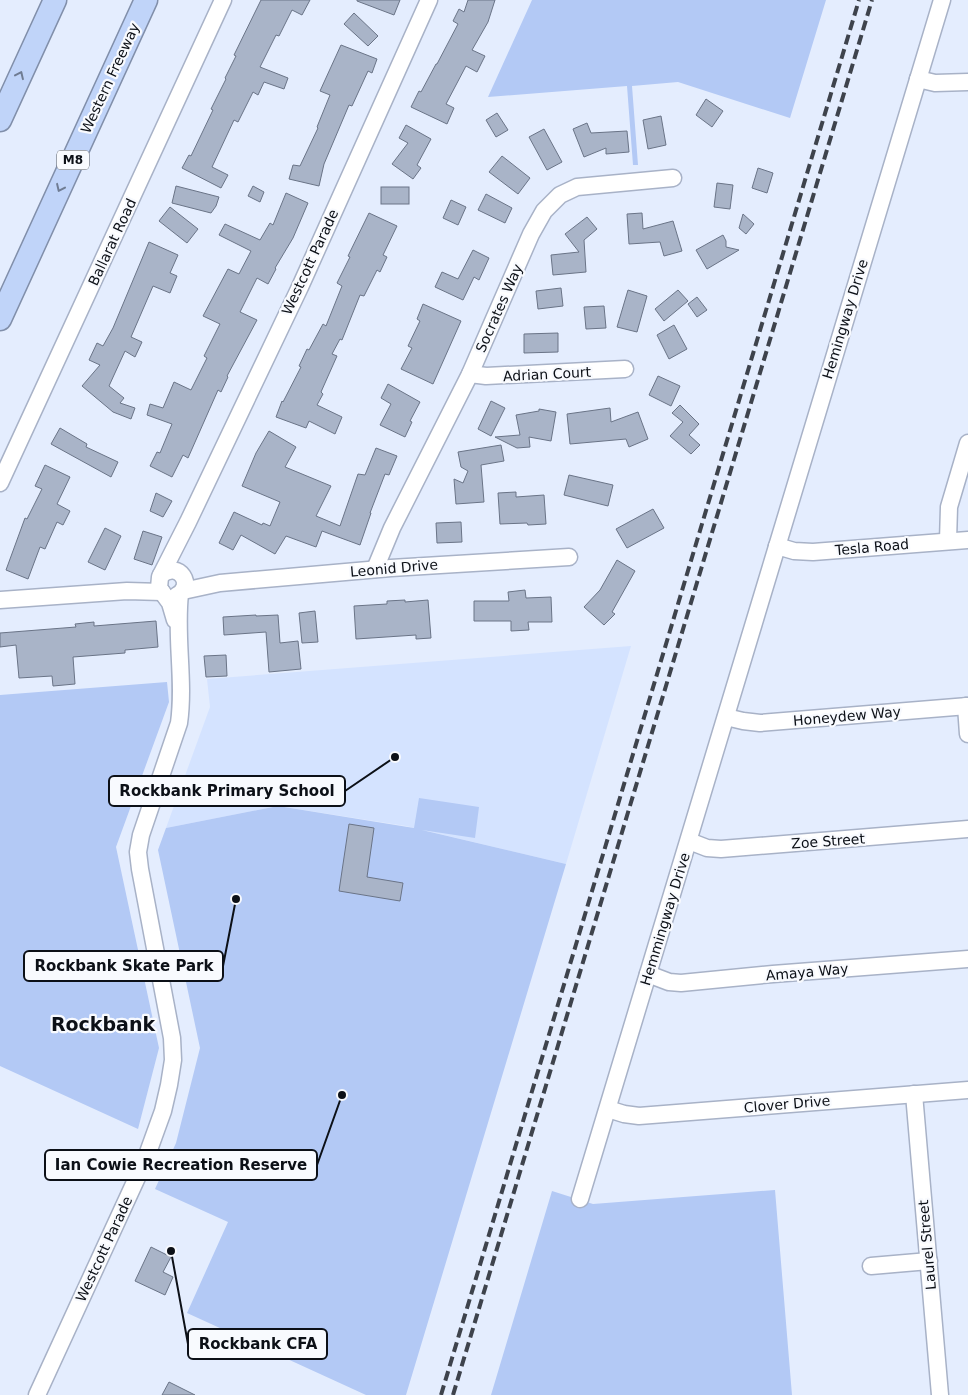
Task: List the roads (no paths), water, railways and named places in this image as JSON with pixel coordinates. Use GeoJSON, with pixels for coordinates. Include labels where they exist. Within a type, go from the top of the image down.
{"type":"FeatureCollection","features":[{"type":"Feature","properties":{"kind":"highway"},"geometry":{"type":"LineString","coordinates":[[0,120],[55,0]]}},
{"type":"Feature","properties":{"kind":"highway","name":"Western Freeway"},"geometry":{"type":"LineString","coordinates":[[0,319],[146,0]]}},
{"type":"Feature","properties":{"kind":"street","name":"Ballarat Road"},"geometry":{"type":"LineString","coordinates":[[0,484],[224,0]]}},
{"type":"Feature","properties":{"kind":"street","name":"Westcott Parade"},"geometry":{"type":"LineString","coordinates":[[37,1395],[146,1158],[163,1111],[173,1060],[169,1019],[143,891],[138,852],[141,835],[179,723],[182,704],[178,631],[170,603],[166,563],[188,522],[300,287],[429,0]]}},
{"type":"Feature","properties":{"kind":"street","name":"Hemingway Drive"},"geometry":{"type":"LineString","coordinates":[[750,638],[942,0]]}},
{"type":"Feature","properties":{"kind":"street"},"geometry":{"type":"LineString","coordinates":[[918,79],[935,83],[968,82]]}},
{"type":"Feature","properties":{"kind":"street","name":"Socrates Way"},"geometry":{"type":"LineString","coordinates":[[383,569],[392,528],[470,374],[531,234],[544,210],[560,195],[577,187],[672,178]]}},
{"type":"Feature","properties":{"kind":"street","name":"Adrian Court"},"geometry":{"type":"LineString","coordinates":[[470,374],[486,376],[625,369]]}},
{"type":"Feature","properties":{"kind":"street"},"geometry":{"type":"LineString","coordinates":[[948,542],[949,507],[968,443]]}},
{"type":"Feature","properties":{"kind":"street","name":"Westcott Parade"},"geometry":{"type":"LineString","coordinates":[[181,573],[181,558],[188,522]]}},
{"type":"Feature","properties":{"kind":"street","name":"Tesla Road"},"geometry":{"type":"LineString","coordinates":[[777,546],[813,552],[968,540]]}},
{"type":"Feature","properties":{"kind":"street","name":"Leonid Drive"},"geometry":{"type":"LineString","coordinates":[[0,600],[383,569],[569,557]]}},
{"type":"Feature","properties":{"kind":"street","name":"Leonid Drive"},"geometry":{"type":"LineString","coordinates":[[168,587],[168,570],[220,583]]}},
{"type":"Feature","properties":{"kind":"street","name":"Hemmingway Drive"},"geometry":{"type":"LineString","coordinates":[[580,1199],[750,638]]}},
{"type":"Feature","properties":{"kind":"street"},"geometry":{"type":"LineString","coordinates":[[967,706],[968,734]]}},
{"type":"Feature","properties":{"kind":"street","name":"Honeydew Way"},"geometry":{"type":"LineString","coordinates":[[726,717],[743,722],[760,723],[967,706]]}},
{"type":"Feature","properties":{"kind":"street","name":"Zoe Street"},"geometry":{"type":"LineString","coordinates":[[688,841],[707,848],[721,849],[968,829]]}},
{"type":"Feature","properties":{"kind":"street","name":"Amaya Way"},"geometry":{"type":"LineString","coordinates":[[648,974],[669,982],[681,984],[773,974],[968,960]]}},
{"type":"Feature","properties":{"kind":"street","name":"Clover Drive"},"geometry":{"type":"LineString","coordinates":[[608,1109],[639,1116],[968,1090]]}},
{"type":"Feature","properties":{"kind":"street","name":"Laurel Street"},"geometry":{"type":"LineString","coordinates":[[914,1094],[940,1395]]}},
{"type":"Feature","properties":{"kind":"street"},"geometry":{"type":"LineString","coordinates":[[871,1266],[929,1261]]}},
{"type":"Feature","properties":{"kind":"railway"},"geometry":{"type":"LineString","coordinates":[[441,1395],[859,0]]}},
{"type":"Feature","properties":{"kind":"railway"},"geometry":{"type":"LineString","coordinates":[[453,1395],[872,0]]}},
{"type":"Feature","properties":{"kind":"place","name":"Rockbank Primary School"},"geometry":{"type":"Point","coordinates":[395,757]}},
{"type":"Feature","properties":{"kind":"place","name":"Rockbank Skate Park"},"geometry":{"type":"Point","coordinates":[236,899]}},
{"type":"Feature","properties":{"kind":"place","name":"Ian Cowie Recreation Reserve"},"geometry":{"type":"Point","coordinates":[342,1095]}},
{"type":"Feature","properties":{"kind":"place","name":"Rockbank CFA"},"geometry":{"type":"Point","coordinates":[171,1251]}},
{"type":"Feature","properties":{"kind":"district","name":"Rockbank"},"geometry":{"type":"Point","coordinates":[103,1024]}}]}
